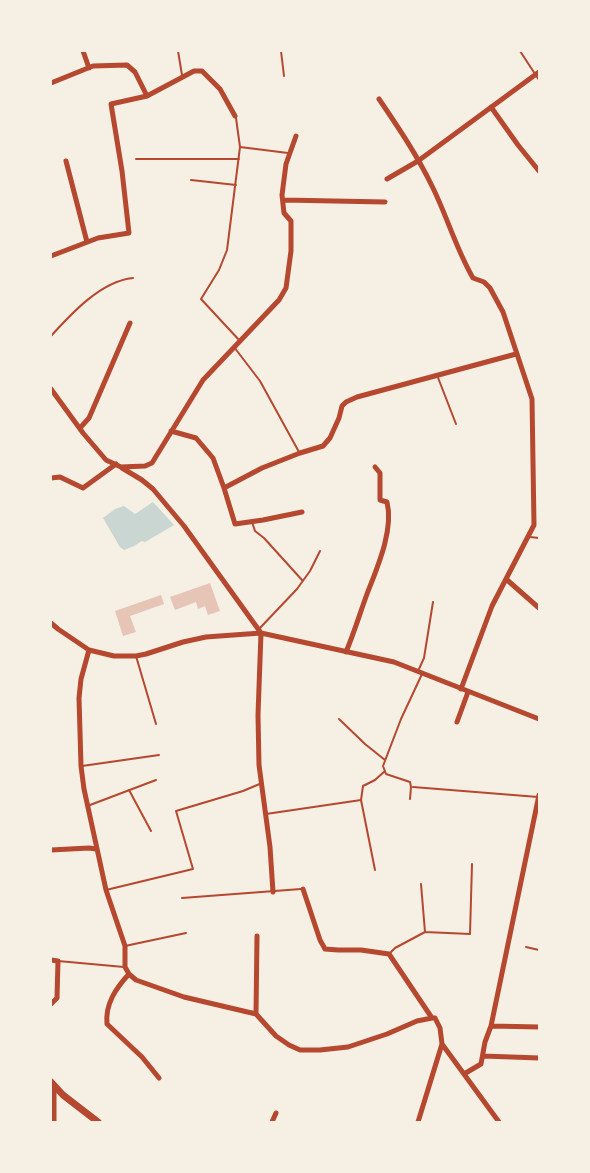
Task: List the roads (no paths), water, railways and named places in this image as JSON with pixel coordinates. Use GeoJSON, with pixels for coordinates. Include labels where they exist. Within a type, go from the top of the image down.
{"type":"FeatureCollection","features":[{"type":"Feature","properties":{"kind":"street"},"geometry":{"type":"LineString","coordinates":[[83,51],[89,68]]}},
{"type":"Feature","properties":{"kind":"street"},"geometry":{"type":"LineString","coordinates":[[51,83],[93,66],[127,65],[135,72],[147,96]]}},
{"type":"Feature","properties":{"kind":"street"},"geometry":{"type":"LineString","coordinates":[[51,256],[99,238],[129,233],[111,104],[147,96],[194,71],[202,71],[220,89],[235,116]]}},
{"type":"Feature","properties":{"kind":"street"},"geometry":{"type":"LineString","coordinates":[[387,179],[418,161],[491,107],[538,76]]}},
{"type":"Feature","properties":{"kind":"street"},"geometry":{"type":"LineString","coordinates":[[379,99],[406,138],[432,186],[464,264],[473,278],[484,282],[490,288],[503,312],[532,399],[534,525],[492,606],[461,689]]}},
{"type":"Feature","properties":{"kind":"street"},"geometry":{"type":"LineString","coordinates":[[491,107],[539,171]]}},
{"type":"Feature","properties":{"kind":"street"},"geometry":{"type":"LineString","coordinates":[[51,477],[60,477],[83,488],[118,466],[145,466],[152,463],[203,380],[279,300],[286,288],[291,251],[291,221],[284,213],[282,195],[286,164],[296,136]]}},
{"type":"Feature","properties":{"kind":"street"},"geometry":{"type":"LineString","coordinates":[[66,161],[87,242]]}},
{"type":"Feature","properties":{"kind":"street"},"geometry":{"type":"LineString","coordinates":[[283,200],[385,202]]}},
{"type":"Feature","properties":{"kind":"street"},"geometry":{"type":"LineString","coordinates":[[80,428],[89,418],[130,323]]}},
{"type":"Feature","properties":{"kind":"street"},"geometry":{"type":"LineString","coordinates":[[224,488],[262,468],[323,446],[330,438],[342,406],[346,402],[357,397],[516,354]]}},
{"type":"Feature","properties":{"kind":"street"},"geometry":{"type":"LineString","coordinates":[[51,389],[106,460],[142,480],[153,489],[184,526],[260,631],[259,765],[273,892]]}},
{"type":"Feature","properties":{"kind":"street"},"geometry":{"type":"LineString","coordinates":[[532,399],[539,399]]}},
{"type":"Feature","properties":{"kind":"street"},"geometry":{"type":"LineString","coordinates":[[171,431],[196,438],[213,458],[235,524],[302,512]]}},
{"type":"Feature","properties":{"kind":"street"},"geometry":{"type":"LineString","coordinates":[[346,652],[379,564],[386,534],[388,508],[387,502],[380,500],[380,473],[375,467]]}},
{"type":"Feature","properties":{"kind":"street"},"geometry":{"type":"LineString","coordinates":[[506,579],[539,608]]}},
{"type":"Feature","properties":{"kind":"street"},"geometry":{"type":"LineString","coordinates":[[51,623],[89,650],[114,656],[136,656],[206,637],[260,631],[394,662],[539,719]]}},
{"type":"Feature","properties":{"kind":"street"},"geometry":{"type":"LineString","coordinates":[[89,650],[82,672],[79,698],[81,766],[96,849],[106,890],[125,946],[125,967],[129,974],[136,980],[184,997],[255,1014],[276,1036],[300,1050],[348,1047],[417,1021],[432,1018]]}},
{"type":"Feature","properties":{"kind":"street"},"geometry":{"type":"LineString","coordinates":[[457,722],[468,692]]}},
{"type":"Feature","properties":{"kind":"street"},"geometry":{"type":"LineString","coordinates":[[464,1074],[481,1064],[539,796]]}},
{"type":"Feature","properties":{"kind":"street"},"geometry":{"type":"LineString","coordinates":[[51,850],[96,849]]}},
{"type":"Feature","properties":{"kind":"street"},"geometry":{"type":"LineString","coordinates":[[303,889],[325,949],[361,950],[389,954],[432,1018],[435,1018],[440,1029],[442,1044],[418,1122]]}},
{"type":"Feature","properties":{"kind":"street"},"geometry":{"type":"LineString","coordinates":[[255,1014],[257,936]]}},
{"type":"Feature","properties":{"kind":"street"},"geometry":{"type":"LineString","coordinates":[[51,1004],[57,998],[54,961]]}},
{"type":"Feature","properties":{"kind":"street"},"geometry":{"type":"LineString","coordinates":[[129,974],[117,986],[106,1017],[107,1024],[142,1057],[159,1078]]}},
{"type":"Feature","properties":{"kind":"street"},"geometry":{"type":"LineString","coordinates":[[491,1026],[539,1027]]}},
{"type":"Feature","properties":{"kind":"street"},"geometry":{"type":"LineString","coordinates":[[442,1044],[499,1122]]}},
{"type":"Feature","properties":{"kind":"street"},"geometry":{"type":"LineString","coordinates":[[483,1056],[539,1058]]}},
{"type":"Feature","properties":{"kind":"street"},"geometry":{"type":"LineString","coordinates":[[52,1084],[54,1122]]}},
{"type":"Feature","properties":{"kind":"street"},"geometry":{"type":"LineString","coordinates":[[52,1084],[98,1122]]}},
{"type":"Feature","properties":{"kind":"street"},"geometry":{"type":"LineString","coordinates":[[272,1122],[276,1113]]}},
{"type":"Feature","properties":{"kind":"lane"},"geometry":{"type":"LineString","coordinates":[[178,51],[183,77]]}},
{"type":"Feature","properties":{"kind":"lane"},"geometry":{"type":"LineString","coordinates":[[281,51],[284,76]]}},
{"type":"Feature","properties":{"kind":"lane"},"geometry":{"type":"LineString","coordinates":[[520,51],[538,76]]}},
{"type":"Feature","properties":{"kind":"lane"},"geometry":{"type":"LineString","coordinates":[[235,116],[240,147],[226,250],[219,270],[201,299],[240,341]]}},
{"type":"Feature","properties":{"kind":"lane"},"geometry":{"type":"LineString","coordinates":[[240,147],[290,153]]}},
{"type":"Feature","properties":{"kind":"lane"},"geometry":{"type":"LineString","coordinates":[[136,159],[238,159]]}},
{"type":"Feature","properties":{"kind":"lane"},"geometry":{"type":"LineString","coordinates":[[191,180],[236,185]]}},
{"type":"Feature","properties":{"kind":"lane"},"geometry":{"type":"LineString","coordinates":[[51,336],[71,313],[91,297],[126,278],[133,278]]}},
{"type":"Feature","properties":{"kind":"lane"},"geometry":{"type":"LineString","coordinates":[[234,347],[260,381],[300,453]]}},
{"type":"Feature","properties":{"kind":"lane"},"geometry":{"type":"LineString","coordinates":[[437,375],[456,424]]}},
{"type":"Feature","properties":{"kind":"lane"},"geometry":{"type":"LineString","coordinates":[[252,522],[255,531],[303,581]]}},
{"type":"Feature","properties":{"kind":"lane"},"geometry":{"type":"LineString","coordinates":[[528,537],[539,538]]}},
{"type":"Feature","properties":{"kind":"lane"},"geometry":{"type":"LineString","coordinates":[[260,631],[303,581],[320,551]]}},
{"type":"Feature","properties":{"kind":"lane"},"geometry":{"type":"LineString","coordinates":[[410,799],[410,782],[386,774],[383,766],[420,673],[433,602]]}},
{"type":"Feature","properties":{"kind":"lane"},"geometry":{"type":"LineString","coordinates":[[136,656],[156,724]]}},
{"type":"Feature","properties":{"kind":"lane"},"geometry":{"type":"LineString","coordinates":[[339,719],[385,760]]}},
{"type":"Feature","properties":{"kind":"lane"},"geometry":{"type":"LineString","coordinates":[[81,766],[159,755]]}},
{"type":"Feature","properties":{"kind":"lane"},"geometry":{"type":"LineString","coordinates":[[375,870],[361,800],[363,786],[375,780],[385,771]]}},
{"type":"Feature","properties":{"kind":"lane"},"geometry":{"type":"LineString","coordinates":[[87,806],[156,780]]}},
{"type":"Feature","properties":{"kind":"lane"},"geometry":{"type":"LineString","coordinates":[[106,890],[193,869],[176,811],[262,783]]}},
{"type":"Feature","properties":{"kind":"lane"},"geometry":{"type":"LineString","coordinates":[[411,787],[539,796]]}},
{"type":"Feature","properties":{"kind":"lane"},"geometry":{"type":"LineString","coordinates":[[129,790],[151,831]]}},
{"type":"Feature","properties":{"kind":"lane"},"geometry":{"type":"LineString","coordinates":[[265,814],[361,800]]}},
{"type":"Feature","properties":{"kind":"lane"},"geometry":{"type":"LineString","coordinates":[[389,954],[395,948],[425,932],[470,934],[472,864]]}},
{"type":"Feature","properties":{"kind":"lane"},"geometry":{"type":"LineString","coordinates":[[421,884],[425,932]]}},
{"type":"Feature","properties":{"kind":"lane"},"geometry":{"type":"LineString","coordinates":[[182,898],[303,889]]}},
{"type":"Feature","properties":{"kind":"lane"},"geometry":{"type":"LineString","coordinates":[[125,946],[186,933]]}},
{"type":"Feature","properties":{"kind":"lane"},"geometry":{"type":"LineString","coordinates":[[526,947],[539,950]]}},
{"type":"Feature","properties":{"kind":"lane"},"geometry":{"type":"LineString","coordinates":[[54,961],[125,967]]}}]}
